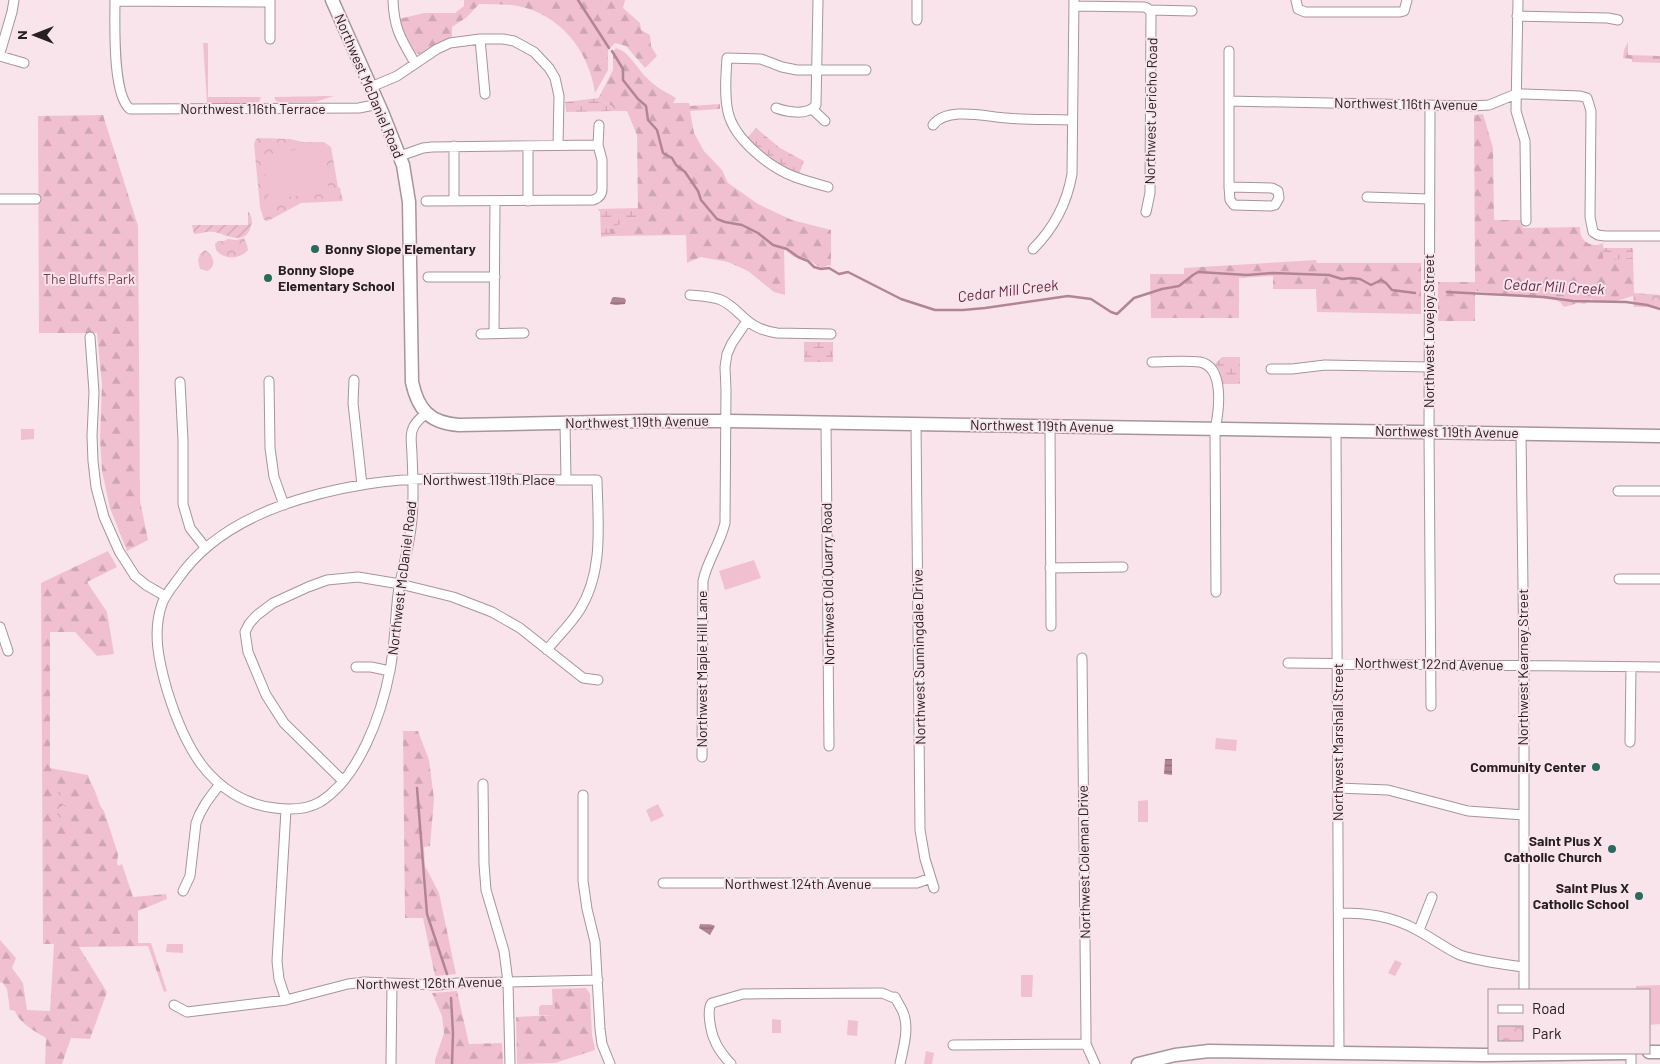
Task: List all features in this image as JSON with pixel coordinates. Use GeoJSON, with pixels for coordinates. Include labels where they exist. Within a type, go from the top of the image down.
{"type":"FeatureCollection","features":[{"type":"Feature","properties":{"kind":"street"},"geometry":{"type":"LineString","coordinates":[[14,0],[0,54],[24,63]]}},
{"type":"Feature","properties":{"kind":"street"},"geometry":{"type":"LineString","coordinates":[[115,0],[270,1],[270,39]]}},
{"type":"Feature","properties":{"kind":"street","name":"Northwest 116th Terrace"},"geometry":{"type":"LineString","coordinates":[[115,0],[116,65],[128,107],[134,110],[359,108],[379,104]]}},
{"type":"Feature","properties":{"kind":"street","name":"Northwest McDaniel Road"},"geometry":{"type":"LineString","coordinates":[[166,596],[159,616],[157,636],[163,676],[185,738],[205,769],[220,784],[249,803],[286,810],[303,808],[319,802],[344,781],[372,728],[385,693],[390,671],[400,584],[411,530],[413,503],[412,430],[417,422],[426,414],[418,402],[412,382],[408,189],[400,156],[379,104],[332,0]]}},
{"type":"Feature","properties":{"kind":"street"},"geometry":{"type":"LineString","coordinates":[[393,0],[396,29],[415,63]]}},
{"type":"Feature","properties":{"kind":"street"},"geometry":{"type":"LineString","coordinates":[[776,108],[786,112],[805,111],[812,109],[817,101],[818,0]]}},
{"type":"Feature","properties":{"kind":"street"},"geometry":{"type":"LineString","coordinates":[[917,0],[917,20]]}},
{"type":"Feature","properties":{"kind":"street"},"geometry":{"type":"LineString","coordinates":[[1297,5],[1305,12],[1400,12],[1404,11],[1406,0]]}},
{"type":"Feature","properties":{"kind":"street"},"geometry":{"type":"LineString","coordinates":[[1518,0],[1516,111],[1525,141],[1526,221]]}},
{"type":"Feature","properties":{"kind":"street"},"geometry":{"type":"LineString","coordinates":[[1034,249],[1055,222],[1070,185],[1072,174],[1074,3],[1144,7],[1150,10],[1192,11]]}},
{"type":"Feature","properties":{"kind":"street","name":"Northwest Jericho Road"},"geometry":{"type":"LineString","coordinates":[[1146,212],[1150,193],[1152,16],[1150,10]]}},
{"type":"Feature","properties":{"kind":"street"},"geometry":{"type":"LineString","coordinates":[[1517,16],[1618,20]]}},
{"type":"Feature","properties":{"kind":"street"},"geometry":{"type":"LineString","coordinates":[[371,87],[397,76],[437,49],[450,43],[503,39],[514,42],[534,52],[549,68],[555,78],[559,96],[558,145]]}},
{"type":"Feature","properties":{"kind":"street"},"geometry":{"type":"LineString","coordinates":[[480,40],[485,94]]}},
{"type":"Feature","properties":{"kind":"street"},"geometry":{"type":"LineString","coordinates":[[1229,51],[1229,187],[1230,200],[1234,205],[1271,206],[1278,202],[1279,195],[1276,189],[1229,187]]}},
{"type":"Feature","properties":{"kind":"street"},"geometry":{"type":"LineString","coordinates":[[828,187],[794,177],[762,157],[737,134],[726,106],[727,58],[754,58],[793,69],[866,70]]}},
{"type":"Feature","properties":{"kind":"street","name":"Northwest 116th Avenue"},"geometry":{"type":"LineString","coordinates":[[1229,101],[1472,106],[1489,104],[1516,94],[1580,96],[1587,98],[1591,111],[1590,217],[1593,232],[1605,236],[1660,236]]}},
{"type":"Feature","properties":{"kind":"street","name":"Northwest Lovejoy Street"},"geometry":{"type":"LineString","coordinates":[[1430,106],[1429,432],[1431,706]]}},
{"type":"Feature","properties":{"kind":"street"},"geometry":{"type":"LineString","coordinates":[[812,109],[824,121]]}},
{"type":"Feature","properties":{"kind":"street"},"geometry":{"type":"LineString","coordinates":[[933,124],[942,117],[960,114],[1072,120]]}},
{"type":"Feature","properties":{"kind":"street"},"geometry":{"type":"LineString","coordinates":[[426,201],[593,200],[600,197],[602,189],[602,160],[598,145],[599,125]]}},
{"type":"Feature","properties":{"kind":"street"},"geometry":{"type":"LineString","coordinates":[[400,156],[423,148],[454,146],[598,145]]}},
{"type":"Feature","properties":{"kind":"street"},"geometry":{"type":"LineString","coordinates":[[454,146],[454,201]]}},
{"type":"Feature","properties":{"kind":"street"},"geometry":{"type":"LineString","coordinates":[[528,146],[528,201]]}},
{"type":"Feature","properties":{"kind":"street"},"geometry":{"type":"LineString","coordinates":[[1368,198],[1429,199]]}},
{"type":"Feature","properties":{"kind":"street"},"geometry":{"type":"LineString","coordinates":[[0,199],[36,199]]}},
{"type":"Feature","properties":{"kind":"street"},"geometry":{"type":"LineString","coordinates":[[494,334],[495,202]]}},
{"type":"Feature","properties":{"kind":"street"},"geometry":{"type":"LineString","coordinates":[[428,277],[495,277]]}},
{"type":"Feature","properties":{"kind":"street"},"geometry":{"type":"LineString","coordinates":[[690,295],[719,299],[735,308],[747,321],[763,330],[777,334],[831,334]]}},
{"type":"Feature","properties":{"kind":"street","name":"Northwest Maple Hill Lane"},"geometry":{"type":"LineString","coordinates":[[702,757],[702,581],[722,536],[725,523],[725,362],[732,343],[747,321]]}},
{"type":"Feature","properties":{"kind":"street"},"geometry":{"type":"LineString","coordinates":[[481,334],[524,333]]}},
{"type":"Feature","properties":{"kind":"street"},"geometry":{"type":"LineString","coordinates":[[90,337],[94,392],[92,436],[96,487],[104,517],[128,568],[139,581],[166,596]]}},
{"type":"Feature","properties":{"kind":"street"},"geometry":{"type":"LineString","coordinates":[[1152,362],[1201,362],[1212,369],[1218,383],[1218,417],[1215,429],[1216,592]]}},
{"type":"Feature","properties":{"kind":"street"},"geometry":{"type":"LineString","coordinates":[[1271,369],[1292,369],[1325,365],[1430,367]]}},
{"type":"Feature","properties":{"kind":"street"},"geometry":{"type":"LineString","coordinates":[[354,380],[353,403],[362,485]]}},
{"type":"Feature","properties":{"kind":"street"},"geometry":{"type":"LineString","coordinates":[[269,381],[270,448],[274,477],[284,505]]}},
{"type":"Feature","properties":{"kind":"street"},"geometry":{"type":"LineString","coordinates":[[180,382],[183,440],[183,504],[190,528],[205,548]]}},
{"type":"Feature","properties":{"kind":"street","name":"Northwest 119th Avenue"},"geometry":{"type":"LineString","coordinates":[[426,414],[442,422],[459,425],[726,421],[1660,436]]}},
{"type":"Feature","properties":{"kind":"street"},"geometry":{"type":"LineString","coordinates":[[565,423],[566,480]]}},
{"type":"Feature","properties":{"kind":"street","name":"Northwest Old Quarry Road"},"geometry":{"type":"LineString","coordinates":[[826,423],[829,746]]}},
{"type":"Feature","properties":{"kind":"street","name":"Northwest Sunningdale Drive"},"geometry":{"type":"LineString","coordinates":[[916,424],[920,830],[923,850],[934,888]]}},
{"type":"Feature","properties":{"kind":"street"},"geometry":{"type":"LineString","coordinates":[[1050,426],[1050,626]]}},
{"type":"Feature","properties":{"kind":"street","name":"Northwest Marshall Street"},"geometry":{"type":"LineString","coordinates":[[1336,431],[1340,913],[1339,1053]]}},
{"type":"Feature","properties":{"kind":"street","name":"Northwest Kearney Street"},"geometry":{"type":"LineString","coordinates":[[1521,434],[1524,665],[1524,989]]}},
{"type":"Feature","properties":{"kind":"street","name":"Northwest 119th Place"},"geometry":{"type":"LineString","coordinates":[[166,596],[182,572],[205,548],[241,523],[284,505],[331,492],[362,485],[413,479],[598,480],[596,567],[588,592],[579,611],[547,650]]}},
{"type":"Feature","properties":{"kind":"street"},"geometry":{"type":"LineString","coordinates":[[1618,491],[1660,491]]}},
{"type":"Feature","properties":{"kind":"street"},"geometry":{"type":"LineString","coordinates":[[1050,568],[1123,567]]}},
{"type":"Feature","properties":{"kind":"street"},"geometry":{"type":"LineString","coordinates":[[344,781],[284,723],[266,695],[252,663],[248,652],[246,632],[249,624],[256,616],[272,603],[327,580],[358,577],[400,584],[453,597],[492,612],[520,628],[584,678],[598,680]]}},
{"type":"Feature","properties":{"kind":"street"},"geometry":{"type":"LineString","coordinates":[[1619,579],[1660,579]]}},
{"type":"Feature","properties":{"kind":"street"},"geometry":{"type":"LineString","coordinates":[[0,627],[8,651]]}},
{"type":"Feature","properties":{"kind":"street","name":"Northwest Coleman Drive"},"geometry":{"type":"LineString","coordinates":[[1082,658],[1086,1044],[1095,1064]]}},
{"type":"Feature","properties":{"kind":"street","name":"Northwest 122nd Avenue"},"geometry":{"type":"LineString","coordinates":[[1288,663],[1660,667]]}},
{"type":"Feature","properties":{"kind":"street"},"geometry":{"type":"LineString","coordinates":[[1630,742],[1631,666]]}},
{"type":"Feature","properties":{"kind":"street","name":"Northwest McDaniel Road"},"geometry":{"type":"LineString","coordinates":[[356,667],[390,671]]}},
{"type":"Feature","properties":{"kind":"street"},"geometry":{"type":"LineString","coordinates":[[183,891],[190,876],[199,815],[203,806],[220,784]]}},
{"type":"Feature","properties":{"kind":"street"},"geometry":{"type":"LineString","coordinates":[[483,784],[486,890],[504,951],[508,982],[510,1064]]}},
{"type":"Feature","properties":{"kind":"street"},"geometry":{"type":"LineString","coordinates":[[1338,788],[1388,790],[1468,811],[1524,815]]}},
{"type":"Feature","properties":{"kind":"street"},"geometry":{"type":"LineString","coordinates":[[583,795],[583,881],[587,909],[596,942],[602,1044],[610,1064]]}},
{"type":"Feature","properties":{"kind":"street"},"geometry":{"type":"LineString","coordinates":[[286,810],[277,961],[279,979],[286,1000]]}},
{"type":"Feature","properties":{"kind":"street","name":"Northwest 124th Avenue"},"geometry":{"type":"LineString","coordinates":[[663,883],[917,884],[931,878]]}},
{"type":"Feature","properties":{"kind":"street"},"geometry":{"type":"LineString","coordinates":[[1419,930],[1432,897]]}},
{"type":"Feature","properties":{"kind":"street"},"geometry":{"type":"LineString","coordinates":[[1340,913],[1362,913],[1388,917],[1419,930],[1461,955],[1485,962],[1524,967]]}},
{"type":"Feature","properties":{"kind":"street","name":"Northwest 126th Avenue"},"geometry":{"type":"LineString","coordinates":[[174,1005],[187,1012],[286,1000],[348,984],[364,982],[438,985],[598,980]]}},
{"type":"Feature","properties":{"kind":"street"},"geometry":{"type":"LineString","coordinates":[[391,1064],[392,984]]}},
{"type":"Feature","properties":{"kind":"street"},"geometry":{"type":"LineString","coordinates":[[731,1064],[715,1042],[713,1036],[708,1011],[712,1003],[743,994],[882,993],[894,998],[901,1006],[905,1020],[900,1064]]}},
{"type":"Feature","properties":{"kind":"street"},"geometry":{"type":"LineString","coordinates":[[953,1045],[1086,1044]]}},
{"type":"Feature","properties":{"kind":"street"},"geometry":{"type":"LineString","coordinates":[[1138,1064],[1175,1055],[1209,1052],[1339,1053],[1484,1059],[1525,1054]]}},
{"type":"Feature","properties":{"kind":"green space"},"geometry":{"type":"Polygon","coordinates":[[[464,0],[625,0],[623,8],[640,23],[641,30],[650,35],[651,46],[657,56],[645,68],[626,46],[615,43],[608,50],[608,70],[595,93],[592,78],[579,49],[560,26],[547,17],[518,6],[494,4],[479,4],[467,17],[452,27],[452,39],[437,44],[420,54],[412,50],[406,40],[399,19],[424,13],[455,13],[464,6],[464,0]]]}},
{"type":"Feature","properties":{"kind":"green space"},"geometry":{"type":"Polygon","coordinates":[[[1628,42],[1628,55],[1660,56],[1660,63],[1632,62],[1632,59],[1623,58],[1628,42]]]}},
{"type":"Feature","properties":{"kind":"green space"},"geometry":{"type":"Polygon","coordinates":[[[203,43],[208,43],[208,97],[261,97],[259,102],[207,103],[203,43]]]}},
{"type":"Feature","properties":{"kind":"green space"},"geometry":{"type":"Polygon","coordinates":[[[616,48],[625,53],[654,84],[676,98],[673,103],[689,103],[690,106],[720,104],[720,109],[690,111],[694,133],[704,151],[722,170],[728,183],[758,204],[792,220],[831,230],[831,266],[822,268],[805,258],[794,257],[784,249],[785,295],[774,292],[748,271],[728,262],[701,257],[687,263],[686,235],[610,236],[610,229],[638,216],[637,135],[627,111],[616,111],[612,106],[603,102],[600,95],[613,70],[613,52],[616,48]]]}},
{"type":"Feature","properties":{"kind":"green space"},"geometry":{"type":"Polygon","coordinates":[[[600,95],[603,102],[612,106],[616,111],[566,112],[565,102],[598,98],[600,95]]]}},
{"type":"Feature","properties":{"kind":"green space"},"geometry":{"type":"Polygon","coordinates":[[[334,96],[315,102],[281,103],[276,101],[274,97],[334,96]]]}},
{"type":"Feature","properties":{"kind":"green space"},"geometry":{"type":"Polygon","coordinates":[[[1483,114],[1493,148],[1494,220],[1522,220],[1523,228],[1580,227],[1581,236],[1584,240],[1594,245],[1603,243],[1604,260],[1633,257],[1634,293],[1660,295],[1660,307],[1634,307],[1633,296],[1607,302],[1591,299],[1585,304],[1578,303],[1564,307],[1555,300],[1475,291],[1475,321],[1438,321],[1438,282],[1475,282],[1474,115],[1483,114]]]}},
{"type":"Feature","properties":{"kind":"green space","name":"The Bluffs Park"},"geometry":{"type":"Polygon","coordinates":[[[103,115],[138,226],[140,501],[148,540],[127,551],[110,508],[102,471],[100,438],[102,385],[97,333],[39,333],[38,116],[103,115]]]}},
{"type":"Feature","properties":{"kind":"green space"},"geometry":{"type":"Polygon","coordinates":[[[756,128],[780,148],[804,161],[799,174],[747,138],[756,128]]]}},
{"type":"Feature","properties":{"kind":"green space"},"geometry":{"type":"Polygon","coordinates":[[[256,139],[324,142],[331,147],[338,187],[340,188],[343,201],[301,203],[268,221],[264,220],[260,207],[254,144],[256,139]]]}},
{"type":"Feature","properties":{"kind":"green space"},"geometry":{"type":"Polygon","coordinates":[[[322,146],[329,191],[269,200],[262,155],[322,146]]]}},
{"type":"Feature","properties":{"kind":"green space"},"geometry":{"type":"Polygon","coordinates":[[[638,208],[638,216],[610,229],[610,236],[601,237],[600,212],[598,209],[638,208]]]}},
{"type":"Feature","properties":{"kind":"green space"},"geometry":{"type":"Polygon","coordinates":[[[248,211],[252,224],[248,233],[240,238],[211,232],[194,234],[192,225],[248,225],[248,211]]]}},
{"type":"Feature","properties":{"kind":"green space"},"geometry":{"type":"Polygon","coordinates":[[[244,238],[248,250],[240,256],[232,258],[223,256],[216,250],[215,244],[218,241],[244,238]]]}},
{"type":"Feature","properties":{"kind":"green space"},"geometry":{"type":"Polygon","coordinates":[[[1603,248],[1633,248],[1633,257],[1603,260],[1603,248]]]}},
{"type":"Feature","properties":{"kind":"green space"},"geometry":{"type":"Polygon","coordinates":[[[205,250],[211,255],[213,261],[212,267],[207,271],[200,269],[198,260],[200,254],[205,250]]]}},
{"type":"Feature","properties":{"kind":"green space"},"geometry":{"type":"Polygon","coordinates":[[[1316,260],[1317,263],[1421,263],[1421,314],[1317,312],[1316,289],[1273,289],[1273,276],[1239,278],[1239,318],[1151,318],[1150,274],[1184,274],[1184,268],[1316,260]]]}},
{"type":"Feature","properties":{"kind":"green space"},"geometry":{"type":"Polygon","coordinates":[[[1634,294],[1660,295],[1660,307],[1634,307],[1634,294]]]}},
{"type":"Feature","properties":{"kind":"green space"},"geometry":{"type":"Polygon","coordinates":[[[804,342],[833,342],[833,362],[804,362],[804,342]]]}},
{"type":"Feature","properties":{"kind":"green space"},"geometry":{"type":"Polygon","coordinates":[[[1222,357],[1240,357],[1240,384],[1223,384],[1220,371],[1215,364],[1222,357]]]}},
{"type":"Feature","properties":{"kind":"green space"},"geometry":{"type":"Polygon","coordinates":[[[21,429],[34,429],[34,439],[21,440],[21,429]]]}},
{"type":"Feature","properties":{"kind":"green space"},"geometry":{"type":"Polygon","coordinates":[[[108,551],[117,567],[87,582],[107,612],[114,654],[97,656],[75,632],[50,632],[50,768],[88,775],[104,811],[118,854],[118,866],[122,864],[133,897],[166,894],[167,899],[138,911],[138,943],[151,943],[167,991],[164,992],[148,946],[79,947],[107,992],[90,1039],[71,1038],[62,1064],[45,1064],[46,1038],[24,1023],[15,1011],[10,1010],[7,989],[0,982],[0,940],[16,958],[12,968],[23,983],[27,1010],[50,1011],[54,944],[43,944],[41,583],[108,551]]]}},
{"type":"Feature","properties":{"kind":"green space"},"geometry":{"type":"Polygon","coordinates":[[[754,560],[761,578],[725,590],[719,571],[754,560]]]}},
{"type":"Feature","properties":{"kind":"green space"},"geometry":{"type":"Polygon","coordinates":[[[403,731],[418,731],[429,760],[434,799],[430,846],[424,847],[425,866],[439,893],[456,974],[435,976],[423,918],[405,918],[403,731]]]}},
{"type":"Feature","properties":{"kind":"green space"},"geometry":{"type":"Polygon","coordinates":[[[1216,738],[1237,740],[1236,751],[1215,749],[1216,738]]]}},
{"type":"Feature","properties":{"kind":"green space"},"geometry":{"type":"Polygon","coordinates":[[[62,792],[65,793],[65,803],[58,804],[55,803],[54,796],[55,793],[62,792]]]}},
{"type":"Feature","properties":{"kind":"green space"},"geometry":{"type":"Polygon","coordinates":[[[1148,800],[1148,822],[1138,822],[1138,801],[1148,800]]]}},
{"type":"Feature","properties":{"kind":"green space"},"geometry":{"type":"Polygon","coordinates":[[[658,804],[664,816],[651,822],[646,810],[658,804]]]}},
{"type":"Feature","properties":{"kind":"green space"},"geometry":{"type":"Polygon","coordinates":[[[65,805],[73,813],[65,821],[57,813],[65,805]]]}},
{"type":"Feature","properties":{"kind":"green space"},"geometry":{"type":"Polygon","coordinates":[[[167,944],[183,944],[183,953],[166,952],[167,944]]]}},
{"type":"Feature","properties":{"kind":"green space"},"geometry":{"type":"Polygon","coordinates":[[[1395,960],[1402,963],[1395,976],[1388,973],[1395,960]]]}},
{"type":"Feature","properties":{"kind":"green space"},"geometry":{"type":"Polygon","coordinates":[[[1021,975],[1033,975],[1032,997],[1021,997],[1021,975]]]}},
{"type":"Feature","properties":{"kind":"green space"},"geometry":{"type":"Polygon","coordinates":[[[1660,985],[1660,1024],[1650,1025],[1650,989],[1636,989],[1636,986],[1660,985]]]}},
{"type":"Feature","properties":{"kind":"green space"},"geometry":{"type":"Polygon","coordinates":[[[586,988],[590,994],[592,1035],[595,1050],[555,1063],[517,1064],[516,1017],[553,1015],[552,989],[586,988]]]}},
{"type":"Feature","properties":{"kind":"green space"},"geometry":{"type":"Polygon","coordinates":[[[457,991],[469,1044],[502,1043],[503,1064],[435,1064],[444,1033],[442,1016],[432,993],[457,991]]]}},
{"type":"Feature","properties":{"kind":"green space"},"geometry":{"type":"Polygon","coordinates":[[[541,1005],[555,1005],[555,1015],[539,1015],[539,1007],[541,1005]]]}},
{"type":"Feature","properties":{"kind":"green space"},"geometry":{"type":"Polygon","coordinates":[[[772,1019],[781,1020],[781,1033],[772,1033],[772,1019]]]}},
{"type":"Feature","properties":{"kind":"green space"},"geometry":{"type":"Polygon","coordinates":[[[848,1020],[858,1021],[857,1036],[847,1035],[848,1020]]]}},
{"type":"Feature","properties":{"kind":"green space"},"geometry":{"type":"Polygon","coordinates":[[[926,1051],[934,1053],[932,1064],[924,1064],[926,1051]]]}},
{"type":"Feature","properties":{"kind":"shaded area"},"geometry":{"type":"Polygon","coordinates":[[[614,297],[624,298],[626,300],[625,304],[610,304],[614,297]]]}},
{"type":"Feature","properties":{"kind":"shaded area"},"geometry":{"type":"Polygon","coordinates":[[[1165,759],[1172,759],[1172,775],[1164,774],[1165,759]]]}},
{"type":"Feature","properties":{"kind":"shaded area"},"geometry":{"type":"Polygon","coordinates":[[[700,924],[715,926],[710,935],[699,928],[700,924]]]}},
{"type":"Feature","properties":{"kind":"waterway","name":"Cedar Mill Creek"},"geometry":{"type":"LineString","coordinates":[[578,0],[609,48]]}},
{"type":"Feature","properties":{"kind":"waterway","name":"Cedar Mill Creek"},"geometry":{"type":"LineString","coordinates":[[612,51],[623,69],[623,80],[646,106],[648,120],[657,130],[663,153],[672,158],[676,165],[685,172],[698,191],[701,200],[717,219],[742,225],[758,233],[773,245],[787,249],[808,261],[814,267],[821,269],[829,268],[839,274],[848,272],[901,299],[935,310],[985,308],[1068,296],[1091,299],[1117,314],[1134,298],[1179,286],[1198,272],[1247,275],[1273,273],[1329,275],[1342,279],[1360,279],[1371,285],[1381,280],[1392,290],[1415,293]]}},
{"type":"Feature","properties":{"kind":"waterway","name":"Cedar Mill Creek"},"geometry":{"type":"LineString","coordinates":[[1447,292],[1544,297],[1573,301],[1626,302],[1660,309]]}},
{"type":"Feature","properties":{"kind":"waterway"},"geometry":{"type":"LineString","coordinates":[[417,788],[427,914],[447,974]]}},
{"type":"Feature","properties":{"kind":"waterway"},"geometry":{"type":"LineString","coordinates":[[451,998],[452,1064]]}},
{"type":"Feature","properties":{"kind":"place","name":"Bonny Slope Elementary"},"geometry":{"type":"Point","coordinates":[315,249]}},
{"type":"Feature","properties":{"kind":"place","name":"Bonny Slope Elementary School"},"geometry":{"type":"Point","coordinates":[268,278]}},
{"type":"Feature","properties":{"kind":"place","name":"Community Center"},"geometry":{"type":"Point","coordinates":[1596,767]}},
{"type":"Feature","properties":{"kind":"place","name":"Saint Pius X Catholic Church"},"geometry":{"type":"Point","coordinates":[1612,849]}},
{"type":"Feature","properties":{"kind":"place","name":"Saint Pius X Catholic School"},"geometry":{"type":"Point","coordinates":[1639,896]}}]}
